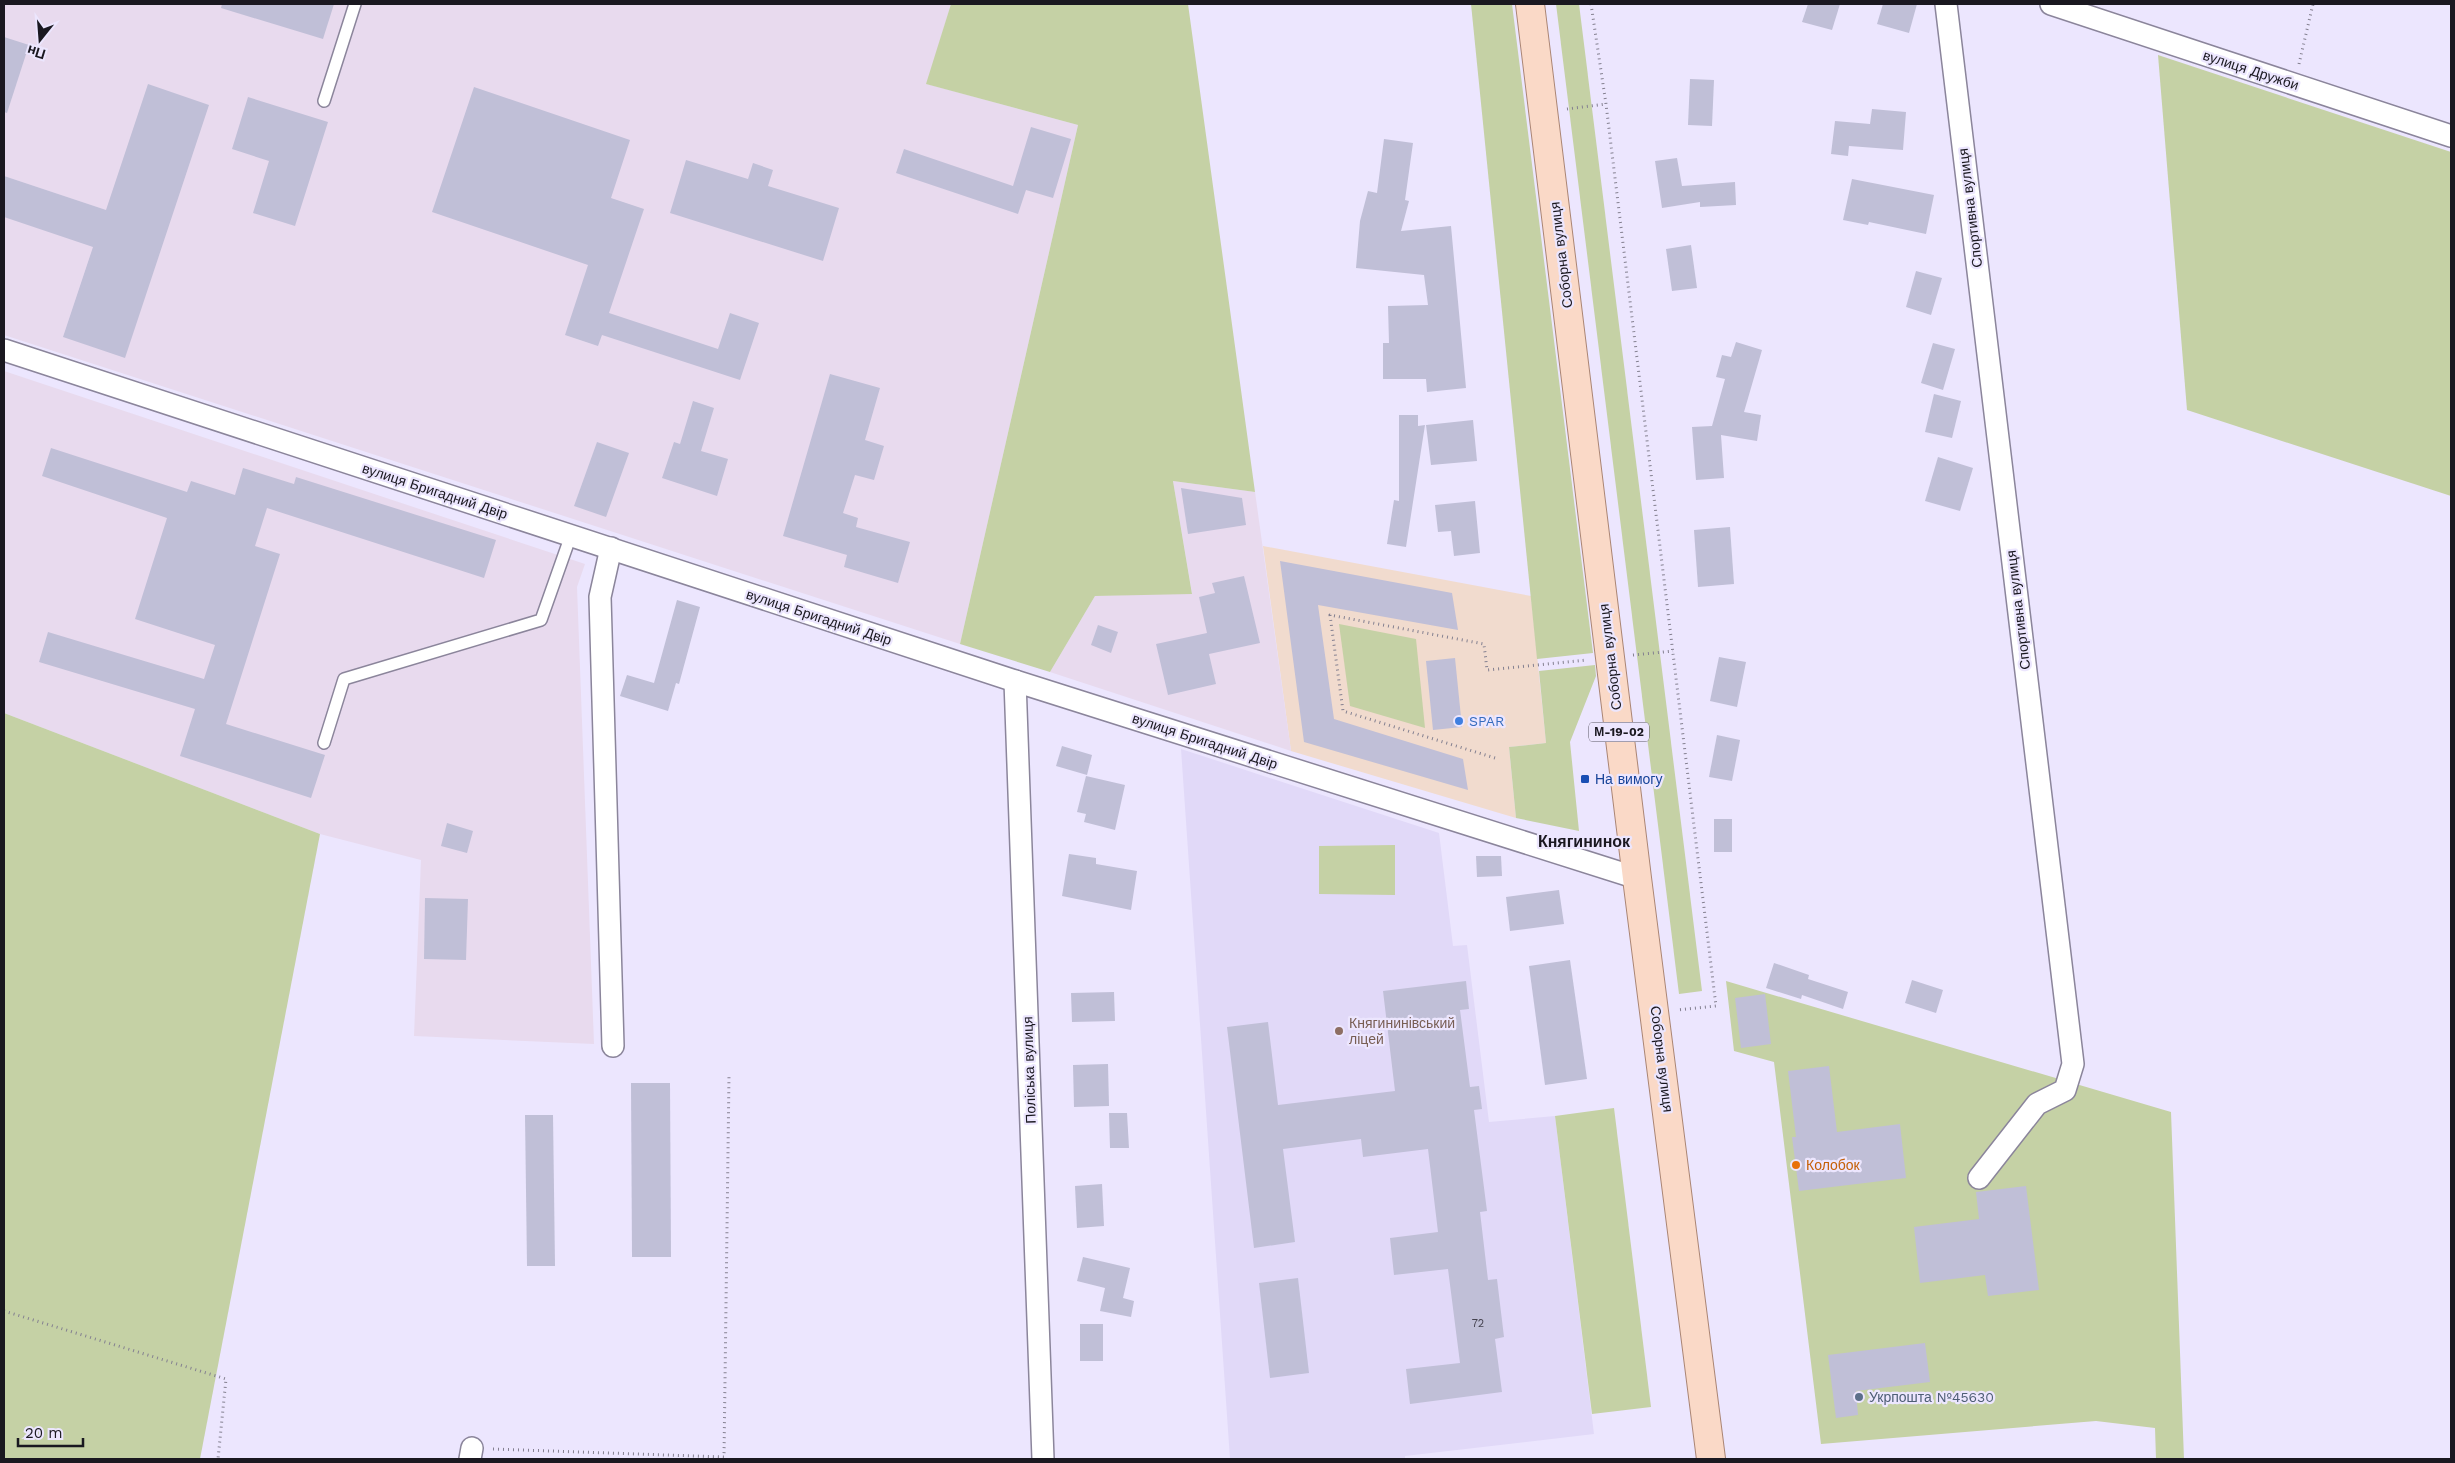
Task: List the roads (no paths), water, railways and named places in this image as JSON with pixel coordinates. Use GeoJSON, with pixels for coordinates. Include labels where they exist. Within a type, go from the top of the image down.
{"type":"FeatureCollection","features":[{"type":"Feature","properties":{"kind":"main road","name":"Соборна вулиця"},"geometry":{"type":"LineString","coordinates":[[1530,4],[1637,878],[1656,1012],[1711,1459]]}},
{"type":"Feature","properties":{"kind":"street","name":"Спортивна вулиця"},"geometry":{"type":"LineString","coordinates":[[1946,4],[2073,1064],[2065,1090],[2037,1104],[1979,1178]]}},
{"type":"Feature","properties":{"kind":"street","name":"вулиця Дружби"},"geometry":{"type":"LineString","coordinates":[[2058,5],[2451,136]]}},
{"type":"Feature","properties":{"kind":"street","name":"вулиця Бригадний Двір"},"geometry":{"type":"LineString","coordinates":[[4,350],[1015,682],[1637,878]]}},
{"type":"Feature","properties":{"kind":"street"},"geometry":{"type":"LineString","coordinates":[[611,548],[600,598],[612,1046]]}},
{"type":"Feature","properties":{"kind":"street","name":"Поліська вулиця"},"geometry":{"type":"LineString","coordinates":[[1015,682],[1043,1459]]}},
{"type":"Feature","properties":{"kind":"lane"},"geometry":{"type":"LineString","coordinates":[[324,101],[355,4]]}},
{"type":"Feature","properties":{"kind":"lane"},"geometry":{"type":"LineString","coordinates":[[324,743],[344,679],[541,620],[571,535]]}},
{"type":"Feature","properties":{"kind":"place","name":"SPAR"},"geometry":{"type":"Point","coordinates":[1459,721]}},
{"type":"Feature","properties":{"kind":"place","name":"На вимогу"},"geometry":{"type":"Point","coordinates":[1585,779]}},
{"type":"Feature","properties":{"kind":"place","name":"Княгининівський ліцей"},"geometry":{"type":"Point","coordinates":[1339,1031]}},
{"type":"Feature","properties":{"kind":"place","name":"Колобок"},"geometry":{"type":"Point","coordinates":[1796,1165]}},
{"type":"Feature","properties":{"kind":"place","name":"Укрпошта №45630"},"geometry":{"type":"Point","coordinates":[1859,1397]}},
{"type":"Feature","properties":{"kind":"district","name":"Княгининок"},"geometry":{"type":"Point","coordinates":[1584,841]}}]}
